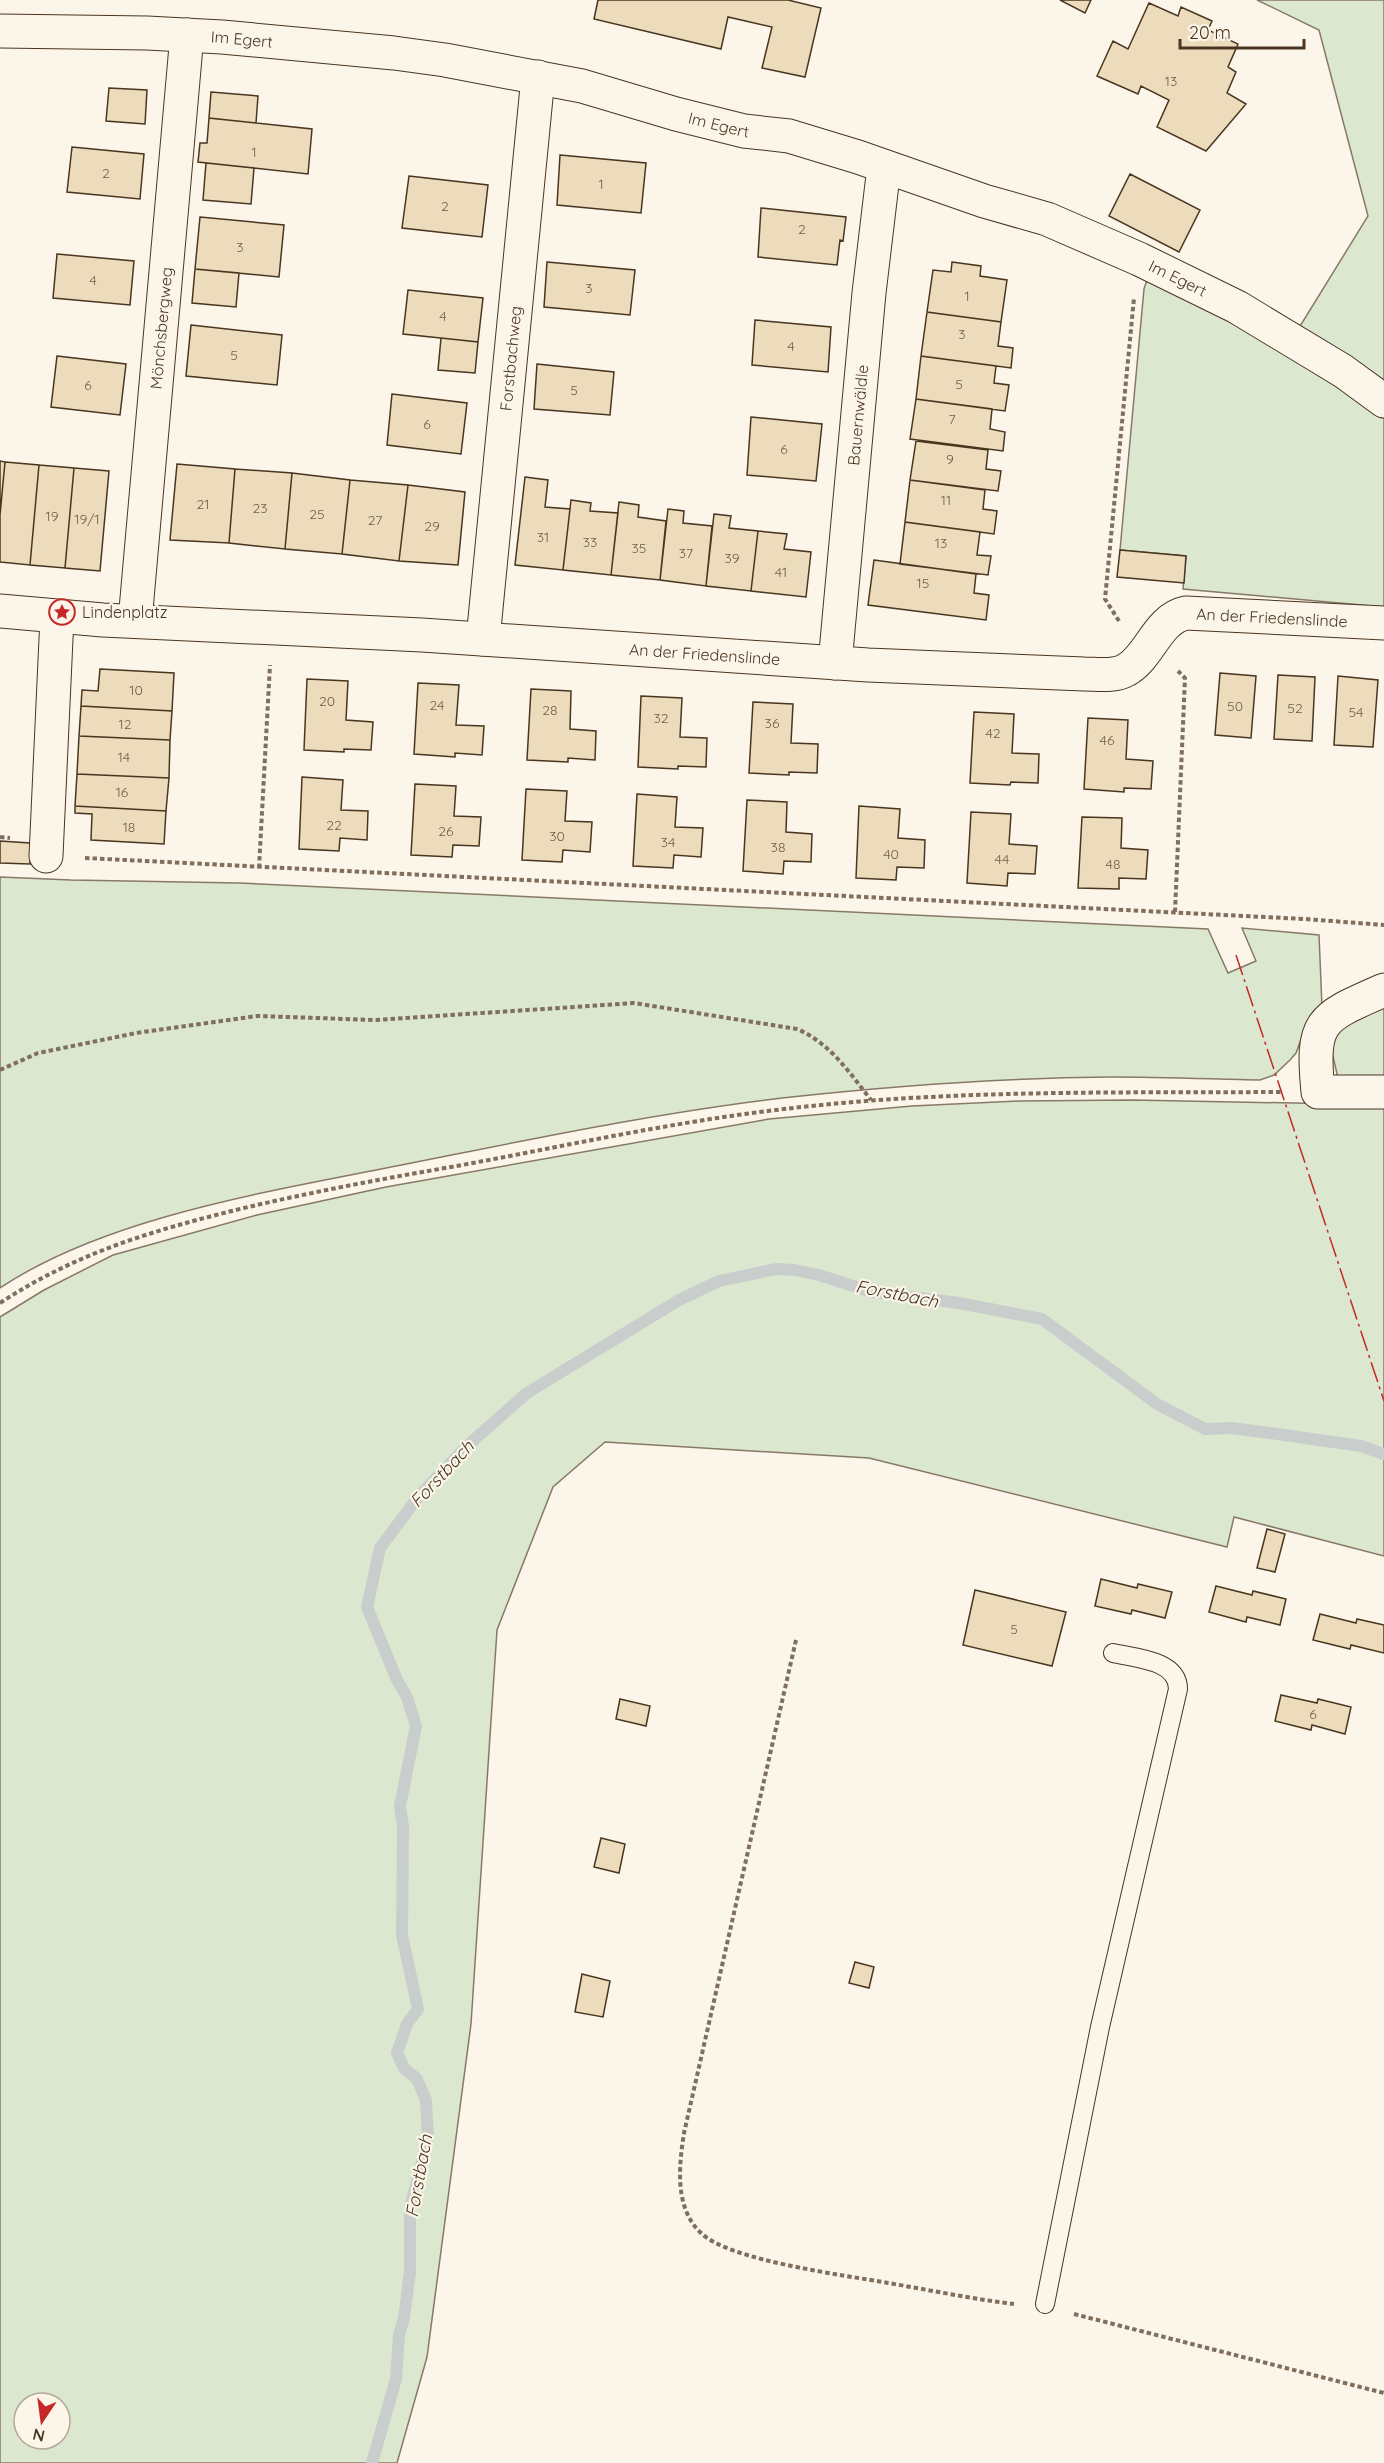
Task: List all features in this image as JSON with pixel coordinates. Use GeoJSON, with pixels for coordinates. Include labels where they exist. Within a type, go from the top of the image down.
{"type":"FeatureCollection","features":[{"type":"Feature","properties":{"kind":"street","name":"Im Egert"},"geometry":{"type":"LineString","coordinates":[[0,31],[187,35],[283,41],[394,53],[595,88],[669,112],[744,131],[789,136],[984,201],[1047,219],[1139,259],[1247,312],[1343,371],[1384,401]]}},
{"type":"Feature","properties":{"kind":"street","name":"Mönchsbergweg"},"geometry":{"type":"LineString","coordinates":[[135,621],[187,35]]}},
{"type":"Feature","properties":{"kind":"street","name":"Forstbachweg"},"geometry":{"type":"LineString","coordinates":[[483,639],[538,77]]}},
{"type":"Feature","properties":{"kind":"street","name":"Bauernwäldle"},"geometry":{"type":"LineString","coordinates":[[835,663],[869,292],[884,167]]}},
{"type":"Feature","properties":{"kind":"street","name":"An der Friedenslinde"},"geometry":{"type":"LineString","coordinates":[[0,611],[57,617],[483,639],[835,663],[1112,674],[1125,671],[1168,622],[1186,613],[1384,623]]}},
{"type":"Feature","properties":{"kind":"street"},"geometry":{"type":"LineString","coordinates":[[46,856],[57,617]]}},
{"type":"Feature","properties":{"kind":"street"},"geometry":{"type":"LineString","coordinates":[[1384,990],[1343,1008],[1326,1022],[1320,1029],[1315,1047],[1318,1092],[1384,1092]]}},
{"type":"Feature","properties":{"kind":"lane"},"geometry":{"type":"LineString","coordinates":[[1045,2304],[1100,2027],[1177,1697],[1176,1678],[1168,1669],[1155,1663],[1113,1653]]}},
{"type":"Feature","properties":{"kind":"path"},"geometry":{"type":"LineString","coordinates":[[1106,586],[1139,259]]}},
{"type":"Feature","properties":{"kind":"path"},"geometry":{"type":"LineString","coordinates":[[260,868],[272,628]]}},
{"type":"Feature","properties":{"kind":"path"},"geometry":{"type":"LineString","coordinates":[[1175,912],[1185,719]]}},
{"type":"Feature","properties":{"kind":"path"},"geometry":{"type":"LineString","coordinates":[[46,856],[1175,912],[1384,925]]}},
{"type":"Feature","properties":{"kind":"path"},"geometry":{"type":"LineString","coordinates":[[0,1070],[30,1056],[58,1049],[136,1033],[235,1018],[289,1016],[376,1020],[634,1003],[797,1029],[818,1040],[829,1049],[871,1101]]}},
{"type":"Feature","properties":{"kind":"path"},"geometry":{"type":"LineString","coordinates":[[0,1303],[56,1269],[104,1248],[167,1227],[357,1183],[684,1123],[768,1111],[928,1096],[1056,1092],[1318,1092]]}},
{"type":"Feature","properties":{"kind":"path"},"geometry":{"type":"LineString","coordinates":[[796,1640],[684,2133],[680,2181],[685,2205],[694,2224],[709,2239],[721,2246],[761,2258],[989,2300],[1014,2304],[1045,2304],[1098,2322],[1384,2393]]}},
{"type":"Feature","properties":{"kind":"green space"},"geometry":{"type":"Polygon","coordinates":[[[1257,0],[1384,0],[1384,388],[1297,331],[1368,216],[1319,30],[1257,0]]]}},
{"type":"Feature","properties":{"kind":"green space"},"geometry":{"type":"Polygon","coordinates":[[[1147,280],[1216,309],[1384,417],[1384,607],[1183,589],[1186,556],[1120,550],[1144,289],[1147,280]]]}},
{"type":"Feature","properties":{"kind":"green space"},"geometry":{"type":"Polygon","coordinates":[[[0,877],[239,883],[1208,929],[1228,973],[1256,961],[1242,928],[1319,935],[1322,1007],[1306,1026],[1296,1053],[1274,1075],[1260,1080],[1111,1077],[988,1081],[905,1086],[782,1098],[681,1112],[234,1199],[134,1226],[86,1244],[41,1264],[0,1288],[0,877]]]}},
{"type":"Feature","properties":{"kind":"green space"},"geometry":{"type":"Polygon","coordinates":[[[1384,1003],[1384,1556],[1234,1517],[1227,1547],[869,1458],[605,1442],[553,1487],[497,1630],[471,2024],[427,2357],[397,2463],[0,2463],[0,1317],[44,1290],[113,1255],[257,1215],[386,1187],[769,1119],[912,1106],[1019,1101],[1132,1100],[1344,1104],[1331,1048],[1338,1030],[1384,1003]]]}},
{"type":"Feature","properties":{"kind":"building"},"geometry":{"type":"Polygon","coordinates":[[[598,0],[788,0],[821,8],[805,77],[762,68],[772,27],[728,17],[721,49],[594,19],[598,0]]]}},
{"type":"Feature","properties":{"kind":"building"},"geometry":{"type":"Polygon","coordinates":[[[1060,0],[1091,0],[1085,13],[1060,0]]]}},
{"type":"Feature","properties":{"kind":"building"},"geometry":{"type":"Polygon","coordinates":[[[1149,3],[1178,16],[1181,7],[1212,21],[1208,30],[1238,44],[1228,67],[1236,72],[1227,93],[1246,104],[1206,151],[1157,127],[1169,100],[1141,86],[1138,94],[1097,76],[1113,41],[1128,49],[1149,3]]]}},
{"type":"Feature","properties":{"kind":"building"},"geometry":{"type":"Polygon","coordinates":[[[109,88],[147,90],[145,124],[106,121],[109,88]]]}},
{"type":"Feature","properties":{"kind":"building"},"geometry":{"type":"Polygon","coordinates":[[[211,92],[258,96],[256,123],[209,118],[211,92]]]}},
{"type":"Feature","properties":{"kind":"building"},"geometry":{"type":"Polygon","coordinates":[[[209,118],[312,129],[308,174],[198,162],[200,143],[207,143],[209,118]]]}},
{"type":"Feature","properties":{"kind":"building"},"geometry":{"type":"Polygon","coordinates":[[[72,147],[144,154],[140,199],[67,192],[72,147]]]}},
{"type":"Feature","properties":{"kind":"building"},"geometry":{"type":"Polygon","coordinates":[[[560,155],[646,163],[641,213],[557,205],[560,155]]]}},
{"type":"Feature","properties":{"kind":"building"},"geometry":{"type":"Polygon","coordinates":[[[206,163],[254,168],[251,204],[203,200],[206,163]]]}},
{"type":"Feature","properties":{"kind":"building"},"geometry":{"type":"Polygon","coordinates":[[[1130,174],[1200,210],[1179,252],[1109,216],[1130,174]]]}},
{"type":"Feature","properties":{"kind":"building"},"geometry":{"type":"Polygon","coordinates":[[[409,176],[488,185],[482,237],[402,228],[409,176]]]}},
{"type":"Feature","properties":{"kind":"building"},"geometry":{"type":"Polygon","coordinates":[[[761,208],[846,217],[837,265],[758,257],[761,208]]]}},
{"type":"Feature","properties":{"kind":"building"},"geometry":{"type":"Polygon","coordinates":[[[200,217],[284,225],[279,277],[195,269],[200,217]]]}},
{"type":"Feature","properties":{"kind":"building"},"geometry":{"type":"Polygon","coordinates":[[[57,254],[134,261],[130,305],[53,298],[57,254]]]}},
{"type":"Feature","properties":{"kind":"building"},"geometry":{"type":"Polygon","coordinates":[[[547,262],[635,270],[630,315],[544,307],[547,262]]]}},
{"type":"Feature","properties":{"kind":"building"},"geometry":{"type":"Polygon","coordinates":[[[952,262],[981,266],[980,276],[1007,280],[1001,322],[927,312],[933,270],[951,272],[952,262]]]}},
{"type":"Feature","properties":{"kind":"building"},"geometry":{"type":"Polygon","coordinates":[[[195,269],[239,273],[236,307],[192,303],[195,269]]]}},
{"type":"Feature","properties":{"kind":"building"},"geometry":{"type":"Polygon","coordinates":[[[408,290],[483,298],[478,342],[403,334],[408,290]]]}},
{"type":"Feature","properties":{"kind":"building"},"geometry":{"type":"Polygon","coordinates":[[[927,312],[1001,322],[998,346],[1013,348],[1011,368],[921,356],[927,312]]]}},
{"type":"Feature","properties":{"kind":"building"},"geometry":{"type":"Polygon","coordinates":[[[755,320],[831,327],[828,372],[752,365],[755,320]]]}},
{"type":"Feature","properties":{"kind":"building"},"geometry":{"type":"Polygon","coordinates":[[[191,325],[282,335],[277,385],[186,376],[191,325]]]}},
{"type":"Feature","properties":{"kind":"building"},"geometry":{"type":"Polygon","coordinates":[[[441,338],[478,342],[475,373],[438,370],[441,338]]]}},
{"type":"Feature","properties":{"kind":"building"},"geometry":{"type":"Polygon","coordinates":[[[57,356],[126,364],[120,415],[51,407],[57,356]]]}},
{"type":"Feature","properties":{"kind":"building"},"geometry":{"type":"Polygon","coordinates":[[[921,356],[996,366],[994,383],[1009,385],[1005,411],[916,399],[921,356]]]}},
{"type":"Feature","properties":{"kind":"building"},"geometry":{"type":"Polygon","coordinates":[[[537,364],[614,372],[610,415],[534,409],[537,364]]]}},
{"type":"Feature","properties":{"kind":"building"},"geometry":{"type":"Polygon","coordinates":[[[392,394],[467,403],[461,454],[387,445],[392,394]]]}},
{"type":"Feature","properties":{"kind":"building"},"geometry":{"type":"Polygon","coordinates":[[[916,399],[992,409],[990,429],[1005,432],[1003,451],[910,439],[916,399]]]}},
{"type":"Feature","properties":{"kind":"building"},"geometry":{"type":"Polygon","coordinates":[[[751,417],[822,424],[816,481],[747,475],[751,417]]]}},
{"type":"Feature","properties":{"kind":"building"},"geometry":{"type":"Polygon","coordinates":[[[916,441],[988,450],[986,469],[1001,471],[998,491],[910,480],[916,441]]]}},
{"type":"Feature","properties":{"kind":"building"},"geometry":{"type":"Polygon","coordinates":[[[0,461],[5,462],[0,515],[0,461]]]}},
{"type":"Feature","properties":{"kind":"building"},"geometry":{"type":"Polygon","coordinates":[[[5,462],[39,465],[30,565],[0,562],[0,515],[5,462]]]}},
{"type":"Feature","properties":{"kind":"building"},"geometry":{"type":"Polygon","coordinates":[[[177,464],[235,469],[229,543],[170,540],[177,464]]]}},
{"type":"Feature","properties":{"kind":"building"},"geometry":{"type":"Polygon","coordinates":[[[39,465],[74,468],[65,568],[30,565],[39,465]]]}},
{"type":"Feature","properties":{"kind":"building"},"geometry":{"type":"Polygon","coordinates":[[[74,468],[109,471],[100,571],[65,568],[74,468]]]}},
{"type":"Feature","properties":{"kind":"building"},"geometry":{"type":"Polygon","coordinates":[[[235,469],[292,473],[285,549],[229,543],[235,469]]]}},
{"type":"Feature","properties":{"kind":"building"},"geometry":{"type":"Polygon","coordinates":[[[292,473],[350,480],[342,554],[285,549],[292,473]]]}},
{"type":"Feature","properties":{"kind":"building"},"geometry":{"type":"Polygon","coordinates":[[[525,477],[548,480],[545,507],[570,509],[563,570],[515,565],[525,477]]]}},
{"type":"Feature","properties":{"kind":"building"},"geometry":{"type":"Polygon","coordinates":[[[350,480],[408,485],[399,561],[342,554],[350,480]]]}},
{"type":"Feature","properties":{"kind":"building"},"geometry":{"type":"Polygon","coordinates":[[[910,480],[985,490],[983,509],[997,511],[994,534],[905,522],[910,480]]]}},
{"type":"Feature","properties":{"kind":"building"},"geometry":{"type":"Polygon","coordinates":[[[408,485],[465,492],[458,565],[399,561],[408,485]]]}},
{"type":"Feature","properties":{"kind":"building"},"geometry":{"type":"Polygon","coordinates":[[[571,500],[591,503],[590,511],[618,513],[611,575],[563,570],[571,500]]]}},
{"type":"Feature","properties":{"kind":"building"},"geometry":{"type":"Polygon","coordinates":[[[619,502],[639,505],[638,517],[666,521],[660,580],[611,575],[619,502]]]}},
{"type":"Feature","properties":{"kind":"building"},"geometry":{"type":"Polygon","coordinates":[[[668,509],[684,511],[683,523],[712,526],[706,586],[660,580],[668,509]]]}},
{"type":"Feature","properties":{"kind":"building"},"geometry":{"type":"Polygon","coordinates":[[[714,514],[731,516],[729,528],[758,531],[751,591],[706,586],[714,514]]]}},
{"type":"Feature","properties":{"kind":"building"},"geometry":{"type":"Polygon","coordinates":[[[905,522],[980,532],[977,555],[991,556],[988,575],[900,564],[905,522]]]}},
{"type":"Feature","properties":{"kind":"building"},"geometry":{"type":"Polygon","coordinates":[[[758,531],[787,534],[784,549],[811,552],[806,597],[751,591],[758,531]]]}},
{"type":"Feature","properties":{"kind":"building"},"geometry":{"type":"Polygon","coordinates":[[[1120,550],[1186,556],[1184,583],[1117,577],[1120,550]]]}},
{"type":"Feature","properties":{"kind":"building"},"geometry":{"type":"Polygon","coordinates":[[[874,560],[976,574],[974,593],[989,595],[986,620],[868,605],[874,560]]]}},
{"type":"Feature","properties":{"kind":"building"},"geometry":{"type":"Polygon","coordinates":[[[100,669],[174,673],[172,711],[81,706],[82,690],[98,691],[100,669]]]}},
{"type":"Feature","properties":{"kind":"building"},"geometry":{"type":"Polygon","coordinates":[[[1220,673],[1256,676],[1251,738],[1215,735],[1220,673]]]}},
{"type":"Feature","properties":{"kind":"building"},"geometry":{"type":"Polygon","coordinates":[[[1278,675],[1315,677],[1312,741],[1274,739],[1278,675]]]}},
{"type":"Feature","properties":{"kind":"building"},"geometry":{"type":"Polygon","coordinates":[[[1338,676],[1378,680],[1373,747],[1334,745],[1338,676]]]}},
{"type":"Feature","properties":{"kind":"building"},"geometry":{"type":"Polygon","coordinates":[[[307,679],[348,681],[346,720],[373,722],[371,750],[344,749],[344,752],[304,750],[307,679]]]}},
{"type":"Feature","properties":{"kind":"building"},"geometry":{"type":"Polygon","coordinates":[[[418,683],[459,685],[456,725],[484,726],[482,755],[455,753],[455,757],[414,754],[418,683]]]}},
{"type":"Feature","properties":{"kind":"building"},"geometry":{"type":"Polygon","coordinates":[[[531,689],[571,691],[570,729],[596,731],[595,760],[568,758],[568,762],[527,760],[531,689]]]}},
{"type":"Feature","properties":{"kind":"building"},"geometry":{"type":"Polygon","coordinates":[[[641,696],[682,698],[680,737],[707,738],[706,767],[678,766],[678,769],[638,767],[641,696]]]}},
{"type":"Feature","properties":{"kind":"building"},"geometry":{"type":"Polygon","coordinates":[[[753,702],[793,704],[791,743],[818,744],[817,773],[789,772],[789,775],[749,773],[753,702]]]}},
{"type":"Feature","properties":{"kind":"building"},"geometry":{"type":"Polygon","coordinates":[[[81,706],[172,711],[170,740],[79,736],[81,706]]]}},
{"type":"Feature","properties":{"kind":"building"},"geometry":{"type":"Polygon","coordinates":[[[974,712],[1014,714],[1012,753],[1039,754],[1038,783],[1011,782],[1010,785],[970,783],[974,712]]]}},
{"type":"Feature","properties":{"kind":"building"},"geometry":{"type":"Polygon","coordinates":[[[1088,718],[1128,720],[1126,759],[1153,761],[1151,789],[1124,788],[1124,792],[1084,789],[1088,718]]]}},
{"type":"Feature","properties":{"kind":"building"},"geometry":{"type":"Polygon","coordinates":[[[79,736],[170,740],[169,778],[77,774],[79,736]]]}},
{"type":"Feature","properties":{"kind":"building"},"geometry":{"type":"Polygon","coordinates":[[[77,774],[169,778],[166,811],[75,806],[77,774]]]}},
{"type":"Feature","properties":{"kind":"building"},"geometry":{"type":"Polygon","coordinates":[[[302,777],[343,780],[341,810],[368,811],[367,840],[340,838],[339,851],[299,849],[302,777]]]}},
{"type":"Feature","properties":{"kind":"building"},"geometry":{"type":"Polygon","coordinates":[[[415,784],[456,786],[454,816],[481,817],[479,846],[453,845],[452,857],[411,855],[415,784]]]}},
{"type":"Feature","properties":{"kind":"building"},"geometry":{"type":"Polygon","coordinates":[[[526,789],[567,791],[565,821],[592,822],[590,852],[563,850],[562,862],[522,860],[526,789]]]}},
{"type":"Feature","properties":{"kind":"building"},"geometry":{"type":"Polygon","coordinates":[[[637,794],[677,797],[675,827],[703,828],[701,857],[674,855],[673,868],[633,866],[637,794]]]}},
{"type":"Feature","properties":{"kind":"building"},"geometry":{"type":"Polygon","coordinates":[[[747,800],[787,802],[786,832],[812,834],[811,862],[784,861],[783,874],[743,871],[747,800]]]}},
{"type":"Feature","properties":{"kind":"building"},"geometry":{"type":"Polygon","coordinates":[[[75,806],[166,811],[164,844],[91,840],[92,814],[75,813],[75,806]]]}},
{"type":"Feature","properties":{"kind":"building"},"geometry":{"type":"Polygon","coordinates":[[[859,806],[900,809],[898,838],[925,840],[924,868],[897,867],[896,880],[856,878],[859,806]]]}},
{"type":"Feature","properties":{"kind":"building"},"geometry":{"type":"Polygon","coordinates":[[[971,812],[1011,814],[1009,844],[1037,846],[1035,874],[1008,873],[1007,886],[967,883],[971,812]]]}},
{"type":"Feature","properties":{"kind":"building"},"geometry":{"type":"Polygon","coordinates":[[[1082,817],[1122,818],[1121,848],[1148,850],[1146,879],[1119,878],[1119,889],[1078,888],[1082,817]]]}},
{"type":"Feature","properties":{"kind":"building"},"geometry":{"type":"Polygon","coordinates":[[[0,841],[30,843],[30,864],[0,863],[0,841]]]}},
{"type":"Feature","properties":{"kind":"building"},"geometry":{"type":"Polygon","coordinates":[[[1267,1529],[1285,1534],[1275,1572],[1257,1568],[1267,1529]]]}},
{"type":"Feature","properties":{"kind":"building"},"geometry":{"type":"Polygon","coordinates":[[[1101,1579],[1137,1588],[1138,1584],[1172,1592],[1165,1618],[1132,1610],[1131,1614],[1095,1606],[1101,1579]]]}},
{"type":"Feature","properties":{"kind":"building"},"geometry":{"type":"Polygon","coordinates":[[[1216,1586],[1252,1595],[1253,1591],[1286,1599],[1280,1625],[1247,1617],[1246,1622],[1209,1612],[1216,1586]]]}},
{"type":"Feature","properties":{"kind":"building"},"geometry":{"type":"Polygon","coordinates":[[[975,1590],[1066,1612],[1052,1666],[963,1645],[975,1590]]]}},
{"type":"Feature","properties":{"kind":"building"},"geometry":{"type":"Polygon","coordinates":[[[1320,1614],[1356,1623],[1357,1619],[1384,1625],[1384,1653],[1351,1645],[1350,1649],[1313,1640],[1320,1614]]]}},
{"type":"Feature","properties":{"kind":"building"},"geometry":{"type":"Polygon","coordinates":[[[1281,1695],[1317,1703],[1318,1699],[1351,1707],[1345,1734],[1312,1725],[1311,1730],[1275,1721],[1281,1695]]]}},
{"type":"Feature","properties":{"kind":"building"},"geometry":{"type":"Polygon","coordinates":[[[620,1699],[650,1706],[646,1726],[616,1719],[620,1699]]]}},
{"type":"Feature","properties":{"kind":"building"},"geometry":{"type":"Polygon","coordinates":[[[601,1838],[625,1844],[619,1873],[594,1867],[601,1838]]]}},
{"type":"Feature","properties":{"kind":"building"},"geometry":{"type":"Polygon","coordinates":[[[855,1962],[874,1967],[869,1988],[849,1983],[855,1962]]]}},
{"type":"Feature","properties":{"kind":"building"},"geometry":{"type":"Polygon","coordinates":[[[582,1974],[610,1981],[603,2017],[575,2012],[582,1974]]]}},
{"type":"Feature","properties":{"kind":"waterway","name":"Forstbach"},"geometry":{"type":"LineString","coordinates":[[372,2463],[396,2379],[399,2335],[404,2318],[410,2272],[410,2209],[428,2137],[426,2100],[417,2079],[404,2068],[397,2053],[407,2024],[418,2009],[402,1935],[403,1827],[400,1806],[416,1726],[407,1697],[397,1680],[367,1607],[380,1548],[418,1497],[467,1446],[527,1393],[679,1300],[719,1281],[776,1269],[819,1275],[872,1292],[959,1303],[1042,1319],[1157,1404],[1205,1429],[1231,1428],[1270,1433],[1361,1446],[1384,1454]]}},
{"type":"Feature","properties":{"kind":"power"},"geometry":{"type":"LineString","coordinates":[[1236,955],[1384,1401]]}},
{"type":"Feature","properties":{"kind":"place","name":"Lindenplatz"},"geometry":{"type":"Point","coordinates":[62,612]}}]}
